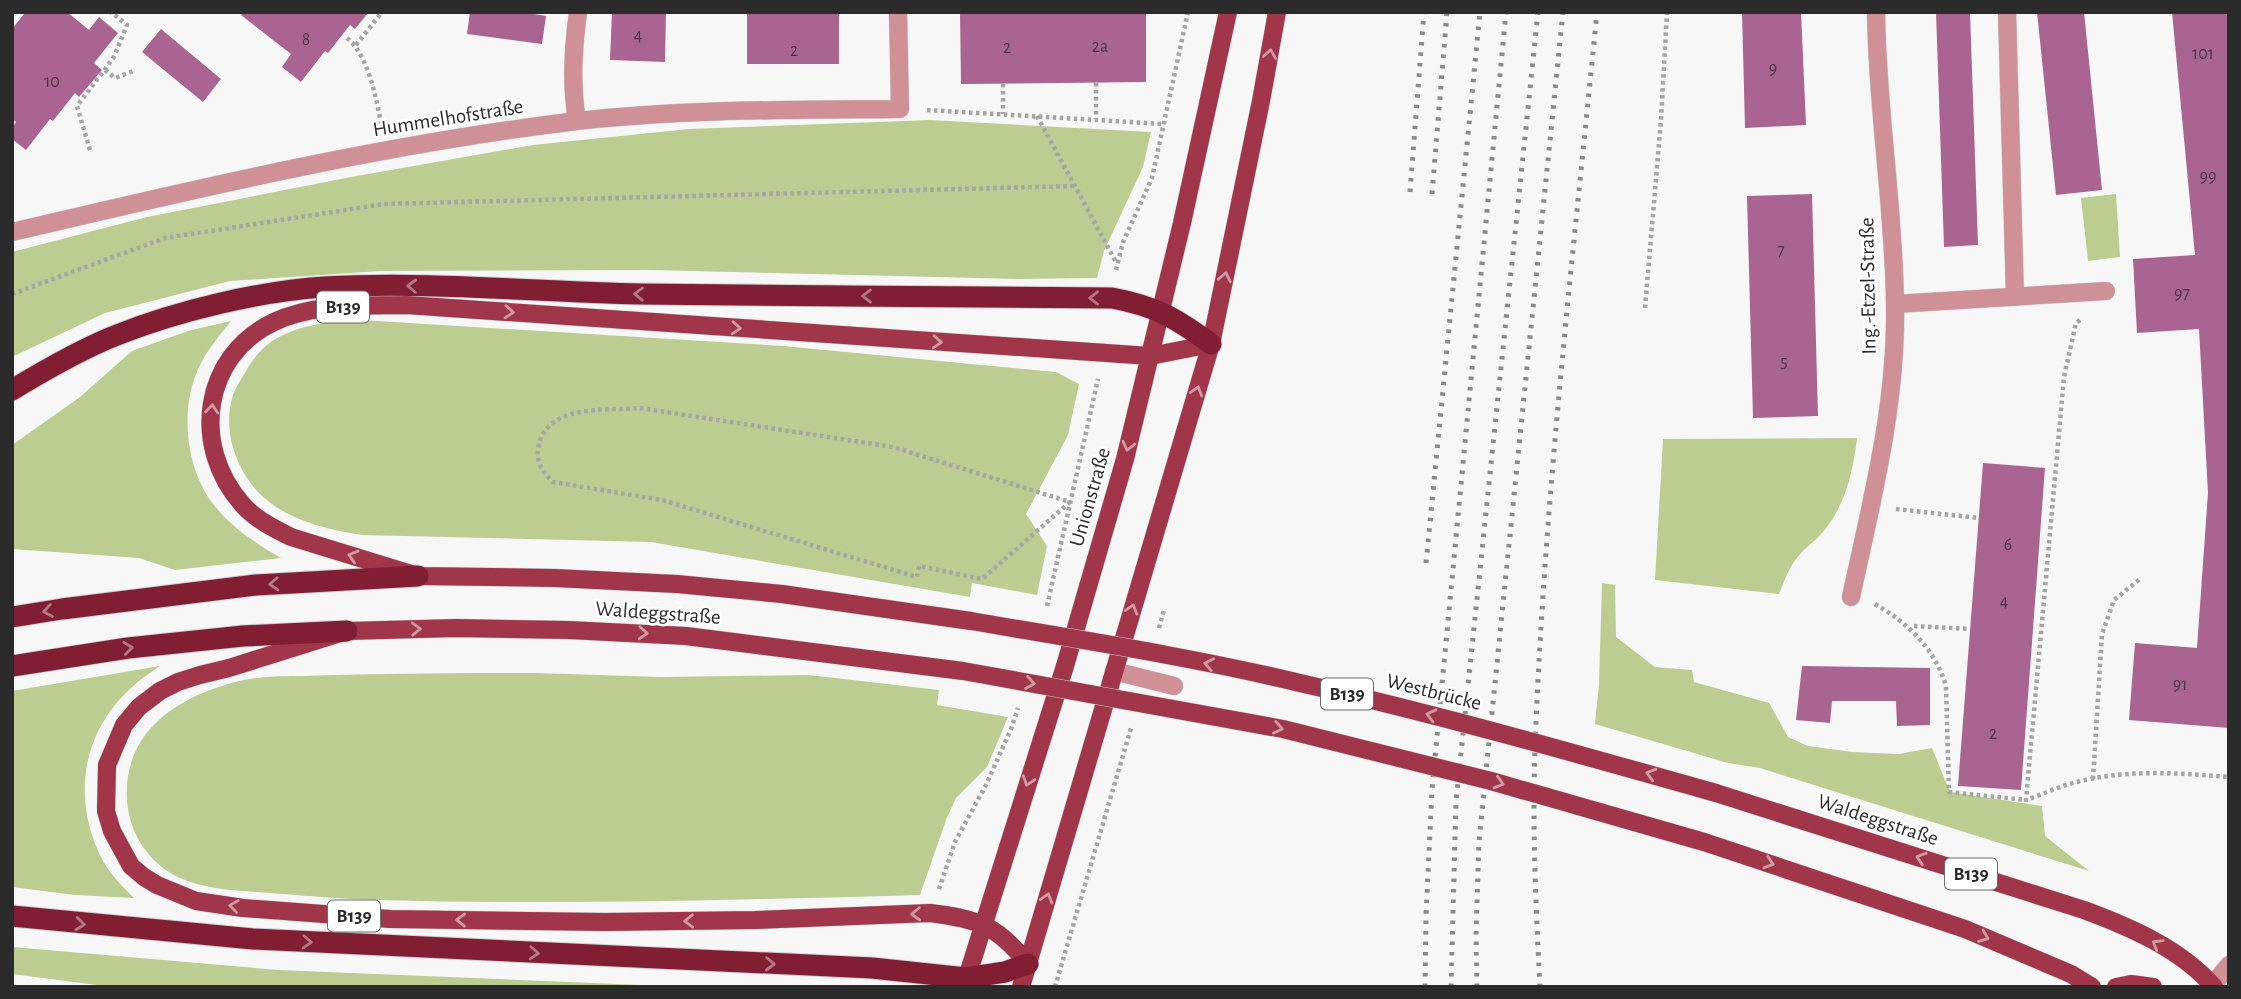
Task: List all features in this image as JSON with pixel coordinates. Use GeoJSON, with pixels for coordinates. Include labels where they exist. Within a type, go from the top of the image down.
{"type":"FeatureCollection","features":[{"type":"Feature","properties":{"kind":"highway"},"geometry":{"type":"LineString","coordinates":[[12,390],[116,335],[189,312],[258,296],[321,288],[390,285],[593,293],[1112,298],[1161,310],[1211,344]]}},
{"type":"Feature","properties":{"kind":"highway"},"geometry":{"type":"LineString","coordinates":[[12,617],[62,608],[256,585],[418,576]]}},
{"type":"Feature","properties":{"kind":"highway"},"geometry":{"type":"LineString","coordinates":[[12,666],[128,648],[243,636],[347,631]]}},
{"type":"Feature","properties":{"kind":"highway"},"geometry":{"type":"LineString","coordinates":[[12,916],[253,939],[872,968],[965,982],[1028,964]]}},
{"type":"Feature","properties":{"kind":"main road","name":"Unionstraße"},"geometry":{"type":"LineString","coordinates":[[965,982],[1068,653],[1125,459],[1228,12]]}},
{"type":"Feature","properties":{"kind":"main road"},"geometry":{"type":"LineString","coordinates":[[1021,987],[1211,344],[1277,12]]}},
{"type":"Feature","properties":{"kind":"main road","name":"B139"},"geometry":{"type":"LineString","coordinates":[[418,576],[291,537],[256,517],[230,489],[212,447],[211,409],[216,385],[228,360],[253,334],[274,322],[299,313],[344,307],[406,305],[1150,356],[1211,344]]}},
{"type":"Feature","properties":{"kind":"main road","name":"Waldeggstraße"},"geometry":{"type":"LineString","coordinates":[[418,576],[555,578],[677,584],[782,594],[971,621]]}},
{"type":"Feature","properties":{"kind":"main road","name":"Westbrücke"},"geometry":{"type":"LineString","coordinates":[[971,621],[1298,682],[1498,731],[1716,793]]}},
{"type":"Feature","properties":{"kind":"main road","name":"Waldeggstraße"},"geometry":{"type":"LineString","coordinates":[[347,631],[456,628],[687,635],[963,671],[1283,729],[1491,781],[1704,842],[1965,929],[2058,968],[2092,987]]}},
{"type":"Feature","properties":{"kind":"main road","name":"B139"},"geometry":{"type":"LineString","coordinates":[[347,631],[178,682],[160,691],[139,708],[124,725],[107,765],[106,811],[111,831],[131,866],[157,885],[196,901],[243,908],[390,919],[605,922],[755,920],[930,913],[983,924],[1000,934],[1028,964]]}},
{"type":"Feature","properties":{"kind":"main road","name":"Waldeggstraße"},"geometry":{"type":"LineString","coordinates":[[1716,793],[2108,919],[2157,942],[2187,963],[2212,986]]}},
{"type":"Feature","properties":{"kind":"main road"},"geometry":{"type":"LineString","coordinates":[[2116,987],[2132,984],[2152,987]]}},
{"type":"Feature","properties":{"kind":"street"},"geometry":{"type":"LineString","coordinates":[[577,121],[572,85],[572,58],[578,12]]}},
{"type":"Feature","properties":{"kind":"street","name":"Hummelhofstraße"},"geometry":{"type":"LineString","coordinates":[[12,232],[205,187],[387,150],[577,121],[690,112],[900,109],[898,12]]}},
{"type":"Feature","properties":{"kind":"street","name":"Ing.-Etzel-Straße"},"geometry":{"type":"LineString","coordinates":[[1851,597],[1876,481],[1891,390],[1895,304],[1876,12]]}},
{"type":"Feature","properties":{"kind":"street"},"geometry":{"type":"LineString","coordinates":[[2007,12],[2015,297]]}},
{"type":"Feature","properties":{"kind":"street"},"geometry":{"type":"LineString","coordinates":[[1895,304],[2106,291]]}},
{"type":"Feature","properties":{"kind":"street"},"geometry":{"type":"LineString","coordinates":[[1114,671],[1174,686]]}},
{"type":"Feature","properties":{"kind":"street","name":"Waldeggstraße"},"geometry":{"type":"LineString","coordinates":[[2212,986],[2229,965]]}},
{"type":"Feature","properties":{"kind":"path"},"geometry":{"type":"LineString","coordinates":[[90,150],[77,106],[114,57],[127,25],[111,12]]}},
{"type":"Feature","properties":{"kind":"path"},"geometry":{"type":"LineString","coordinates":[[356,45],[382,12]]}},
{"type":"Feature","properties":{"kind":"path"},"geometry":{"type":"LineString","coordinates":[[1112,298],[1117,265],[1124,243],[1152,178],[1188,12]]}},
{"type":"Feature","properties":{"kind":"path"},"geometry":{"type":"LineString","coordinates":[[1645,308],[1667,12]]}},
{"type":"Feature","properties":{"kind":"path"},"geometry":{"type":"LineString","coordinates":[[347,38],[356,45],[375,91],[387,150]]}},
{"type":"Feature","properties":{"kind":"path"},"geometry":{"type":"LineString","coordinates":[[105,70],[115,78],[133,71]]}},
{"type":"Feature","properties":{"kind":"path"},"geometry":{"type":"LineString","coordinates":[[1096,83],[1096,119]]}},
{"type":"Feature","properties":{"kind":"path"},"geometry":{"type":"LineString","coordinates":[[1003,84],[1003,114]]}},
{"type":"Feature","properties":{"kind":"path"},"geometry":{"type":"LineString","coordinates":[[925,110],[1164,124]]}},
{"type":"Feature","properties":{"kind":"path"},"geometry":{"type":"LineString","coordinates":[[1037,116],[1117,265]]}},
{"type":"Feature","properties":{"kind":"path"},"geometry":{"type":"LineString","coordinates":[[12,293],[165,239],[384,204],[1075,186]]}},
{"type":"Feature","properties":{"kind":"path"},"geometry":{"type":"LineString","coordinates":[[2026,800],[2064,377],[2077,323],[2106,291]]}},
{"type":"Feature","properties":{"kind":"path"},"geometry":{"type":"LineString","coordinates":[[1045,613],[1104,352]]}},
{"type":"Feature","properties":{"kind":"path"},"geometry":{"type":"LineString","coordinates":[[640,408],[893,447],[1070,502],[982,579],[919,566],[917,577],[662,500],[553,482],[542,472],[537,457],[539,443],[550,422],[572,414],[640,408]]}},
{"type":"Feature","properties":{"kind":"path"},"geometry":{"type":"LineString","coordinates":[[1893,508],[1979,518]]}},
{"type":"Feature","properties":{"kind":"path"},"geometry":{"type":"LineString","coordinates":[[2093,779],[2102,634],[2114,600],[2140,579]]}},
{"type":"Feature","properties":{"kind":"path"},"geometry":{"type":"LineString","coordinates":[[1851,597],[1873,603],[1895,616],[1933,654],[1946,686],[1950,792],[2026,800],[2077,782],[2115,775],[2182,773],[2229,777]]}},
{"type":"Feature","properties":{"kind":"path"},"geometry":{"type":"LineString","coordinates":[[1914,626],[1970,629]]}},
{"type":"Feature","properties":{"kind":"path"},"geometry":{"type":"LineString","coordinates":[[930,913],[955,842],[986,785],[1011,729],[1018,706]]}},
{"type":"Feature","properties":{"kind":"green space"},"geometry":{"type":"Polygon","coordinates":[[[930,120],[1151,132],[1143,167],[1104,251],[1097,278],[1019,279],[650,270],[380,271],[230,281],[105,313],[12,357],[12,252],[147,217],[533,145],[689,129],[930,120]]]}},
{"type":"Feature","properties":{"kind":"green space"},"geometry":{"type":"Polygon","coordinates":[[[2116,194],[2120,257],[2088,261],[2081,198],[2116,194]]]}},
{"type":"Feature","properties":{"kind":"green space"},"geometry":{"type":"Polygon","coordinates":[[[346,319],[783,346],[1056,372],[1079,384],[1068,435],[1026,514],[1047,546],[1037,595],[972,583],[970,597],[651,542],[362,535],[301,520],[268,501],[248,480],[231,438],[229,424],[233,395],[252,361],[274,340],[303,328],[346,319]]]}},
{"type":"Feature","properties":{"kind":"green space"},"geometry":{"type":"Polygon","coordinates":[[[231,321],[207,353],[193,382],[188,418],[191,456],[204,490],[221,513],[245,535],[281,558],[175,570],[139,558],[12,549],[12,445],[80,397],[132,351],[188,331],[231,321]]]}},
{"type":"Feature","properties":{"kind":"green space"},"geometry":{"type":"Polygon","coordinates":[[[1857,438],[1850,476],[1837,512],[1822,533],[1794,562],[1779,594],[1655,580],[1663,439],[1857,438]]]}},
{"type":"Feature","properties":{"kind":"green space"},"geometry":{"type":"Polygon","coordinates":[[[1602,583],[1615,585],[1616,637],[1655,667],[1692,670],[1694,682],[1769,703],[1788,737],[1808,746],[1852,752],[1899,754],[1932,748],[1950,792],[2042,806],[2045,836],[2089,871],[1760,768],[1728,763],[1595,724],[1602,583]]]}},
{"type":"Feature","properties":{"kind":"green space"},"geometry":{"type":"Polygon","coordinates":[[[160,666],[133,686],[113,707],[91,748],[86,770],[87,816],[93,839],[106,866],[134,898],[75,895],[12,887],[12,691],[160,666]]]}},
{"type":"Feature","properties":{"kind":"green space"},"geometry":{"type":"Polygon","coordinates":[[[536,673],[661,677],[809,675],[939,690],[937,705],[1008,717],[987,767],[956,798],[920,895],[513,902],[364,900],[236,891],[202,885],[169,872],[150,856],[136,835],[127,800],[128,775],[134,754],[159,720],[196,696],[247,679],[272,677],[536,673]]]}},
{"type":"Feature","properties":{"kind":"green space"},"geometry":{"type":"Polygon","coordinates":[[[12,947],[278,970],[690,987],[112,987],[12,974],[12,947]]]}},
{"type":"Feature","properties":{"kind":"building"},"geometry":{"type":"Polygon","coordinates":[[[22,12],[67,12],[89,30],[99,17],[118,33],[94,63],[102,70],[79,97],[75,93],[53,121],[50,119],[26,150],[12,139],[12,128],[16,122],[12,119],[12,29],[24,14],[22,12]]]}},
{"type":"Feature","properties":{"kind":"building"},"geometry":{"type":"Polygon","coordinates":[[[243,12],[369,12],[355,29],[350,25],[301,82],[282,67],[291,54],[241,15],[243,12]]]}},
{"type":"Feature","properties":{"kind":"building"},"geometry":{"type":"Polygon","coordinates":[[[470,12],[522,12],[546,16],[542,44],[467,34],[470,12]]]}},
{"type":"Feature","properties":{"kind":"building"},"geometry":{"type":"Polygon","coordinates":[[[612,12],[666,12],[665,62],[610,60],[612,12]]]}},
{"type":"Feature","properties":{"kind":"building"},"geometry":{"type":"Polygon","coordinates":[[[747,12],[839,12],[839,64],[747,64],[747,12]]]}},
{"type":"Feature","properties":{"kind":"building"},"geometry":{"type":"Polygon","coordinates":[[[960,12],[1146,12],[1146,82],[961,84],[960,12]]]}},
{"type":"Feature","properties":{"kind":"building"},"geometry":{"type":"Polygon","coordinates":[[[1742,12],[1801,12],[1806,125],[1745,128],[1742,12]]]}},
{"type":"Feature","properties":{"kind":"building"},"geometry":{"type":"Polygon","coordinates":[[[1936,12],[1970,12],[1978,245],[1944,247],[1936,12]]]}},
{"type":"Feature","properties":{"kind":"building"},"geometry":{"type":"Polygon","coordinates":[[[2037,12],[2084,12],[2102,190],[2056,195],[2037,12]]]}},
{"type":"Feature","properties":{"kind":"building"},"geometry":{"type":"Polygon","coordinates":[[[2172,12],[2229,12],[2229,728],[2129,720],[2135,643],[2197,648],[2208,493],[2199,329],[2137,333],[2133,259],[2195,255],[2172,12]]]}},
{"type":"Feature","properties":{"kind":"building"},"geometry":{"type":"Polygon","coordinates":[[[161,29],[221,79],[203,102],[142,52],[161,29]]]}},
{"type":"Feature","properties":{"kind":"building"},"geometry":{"type":"Polygon","coordinates":[[[1812,194],[1818,416],[1753,418],[1747,196],[1812,194]]]}},
{"type":"Feature","properties":{"kind":"building"},"geometry":{"type":"Polygon","coordinates":[[[1983,463],[2045,468],[2021,790],[1958,786],[1983,463]]]}},
{"type":"Feature","properties":{"kind":"building"},"geometry":{"type":"Polygon","coordinates":[[[1802,666],[1930,668],[1930,725],[1897,726],[1896,701],[1832,701],[1830,723],[1796,720],[1802,666]]]}},
{"type":"Feature","properties":{"kind":"railway"},"geometry":{"type":"LineString","coordinates":[[1410,192],[1424,12]]}},
{"type":"Feature","properties":{"kind":"railway"},"geometry":{"type":"LineString","coordinates":[[1432,194],[1447,12]]}},
{"type":"Feature","properties":{"kind":"railway"},"geometry":{"type":"LineString","coordinates":[[1426,563],[1480,12]]}},
{"type":"Feature","properties":{"kind":"railway"},"geometry":{"type":"LineString","coordinates":[[1425,987],[1432,789],[1506,12]]}},
{"type":"Feature","properties":{"kind":"railway"},"geometry":{"type":"LineString","coordinates":[[1451,987],[1456,801],[1538,12]]}},
{"type":"Feature","properties":{"kind":"railway"},"geometry":{"type":"LineString","coordinates":[[1477,987],[1479,841],[1563,12]]}},
{"type":"Feature","properties":{"kind":"railway"},"geometry":{"type":"LineString","coordinates":[[1540,987],[1534,808],[1539,657],[1560,380],[1597,12]]}}]}
